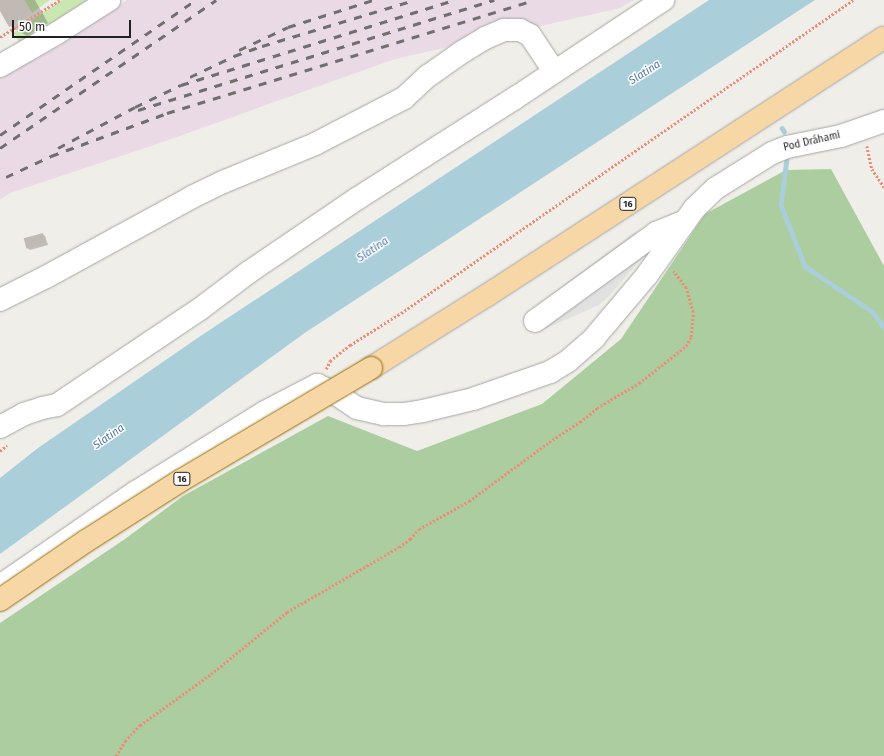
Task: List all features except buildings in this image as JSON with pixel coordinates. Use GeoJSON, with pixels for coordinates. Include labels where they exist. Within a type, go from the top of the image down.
{"type":"FeatureCollection","features":[{"type":"Feature","properties":{"kind":"main road","name":"16"},"geometry":{"type":"LineString","coordinates":[[0,600],[86,541],[180,481],[371,368],[884,38]]}},
{"type":"Feature","properties":{"kind":"street"},"geometry":{"type":"LineString","coordinates":[[0,66],[63,30],[109,0]]}},
{"type":"Feature","properties":{"kind":"street"},"geometry":{"type":"LineString","coordinates":[[0,427],[24,414],[57,405],[194,313],[249,272],[358,198],[515,98],[663,0]]}},
{"type":"Feature","properties":{"kind":"street"},"geometry":{"type":"LineString","coordinates":[[0,300],[46,277],[192,197],[315,144],[404,98],[428,76],[462,52],[485,38],[504,30],[520,30],[530,34],[554,72]]}},
{"type":"Feature","properties":{"kind":"street","name":"Pod Dráhami"},"geometry":{"type":"LineString","coordinates":[[316,385],[333,392],[357,408],[384,414],[404,414],[452,404],[550,372],[583,350],[615,315],[705,197],[716,188],[772,152],[787,147],[841,136],[874,124]]}},
{"type":"Feature","properties":{"kind":"street"},"geometry":{"type":"LineString","coordinates":[[535,321],[656,232],[686,221]]}},
{"type":"Feature","properties":{"kind":"street"},"geometry":{"type":"LineString","coordinates":[[0,586],[136,492],[265,412],[316,385]]}},
{"type":"Feature","properties":{"kind":"path"},"geometry":{"type":"LineString","coordinates":[[0,37],[60,0]]}},
{"type":"Feature","properties":{"kind":"path"},"geometry":{"type":"LineString","coordinates":[[316,385],[330,361],[350,345],[401,313],[853,0]]}},
{"type":"Feature","properties":{"kind":"path"},"geometry":{"type":"LineString","coordinates":[[874,124],[868,156],[872,169],[884,187]]}},
{"type":"Feature","properties":{"kind":"path"},"geometry":{"type":"LineString","coordinates":[[116,756],[125,741],[140,725],[210,674],[287,612],[398,547],[410,539],[419,529],[469,501],[555,438],[580,422],[597,408],[639,383],[686,346],[691,336],[692,328],[693,312],[690,298],[686,288],[661,256]]}},
{"type":"Feature","properties":{"kind":"shaded area"},"geometry":{"type":"Polygon","coordinates":[[[127,0],[634,0],[620,8],[395,59],[157,144],[10,193],[0,200],[0,78],[61,45],[127,0]]]}},
{"type":"Feature","properties":{"kind":"shaded area"},"geometry":{"type":"Polygon","coordinates":[[[635,232],[649,250],[610,295],[599,305],[540,331],[528,317],[533,308],[635,232]]]}},
{"type":"Feature","properties":{"kind":"green space"},"geometry":{"type":"Polygon","coordinates":[[[24,0],[50,0],[32,13],[24,0]]]}},
{"type":"Feature","properties":{"kind":"green space"},"geometry":{"type":"Polygon","coordinates":[[[62,0],[87,0],[51,24],[19,42],[13,33],[62,0]]]}},
{"type":"Feature","properties":{"kind":"green space"},"geometry":{"type":"Polygon","coordinates":[[[831,169],[884,266],[884,756],[0,756],[0,623],[125,539],[183,496],[328,416],[417,451],[542,404],[621,339],[705,214],[786,170],[831,169]]]}},
{"type":"Feature","properties":{"kind":"water","name":"Slatina"},"geometry":{"type":"Polygon","coordinates":[[[709,0],[815,0],[306,332],[0,554],[0,478],[38,448],[199,337],[709,0]]]}},
{"type":"Feature","properties":{"kind":"waterway"},"geometry":{"type":"LineString","coordinates":[[787,159],[781,205],[805,266],[873,312],[884,327]]}},
{"type":"Feature","properties":{"kind":"railway"},"geometry":{"type":"LineString","coordinates":[[0,135],[196,0]]}},
{"type":"Feature","properties":{"kind":"railway"},"geometry":{"type":"LineString","coordinates":[[0,148],[216,0]]}},
{"type":"Feature","properties":{"kind":"railway"},"geometry":{"type":"LineString","coordinates":[[239,50],[288,27],[373,0]]}},
{"type":"Feature","properties":{"kind":"railway"},"geometry":{"type":"LineString","coordinates":[[190,77],[234,56],[262,46],[414,0]]}},
{"type":"Feature","properties":{"kind":"railway"},"geometry":{"type":"LineString","coordinates":[[58,148],[135,107],[181,85],[454,0]]}},
{"type":"Feature","properties":{"kind":"railway"},"geometry":{"type":"LineString","coordinates":[[138,110],[494,0]]}},
{"type":"Feature","properties":{"kind":"railway"},"geometry":{"type":"LineString","coordinates":[[6,177],[51,156],[167,113],[534,0]]}}]}
